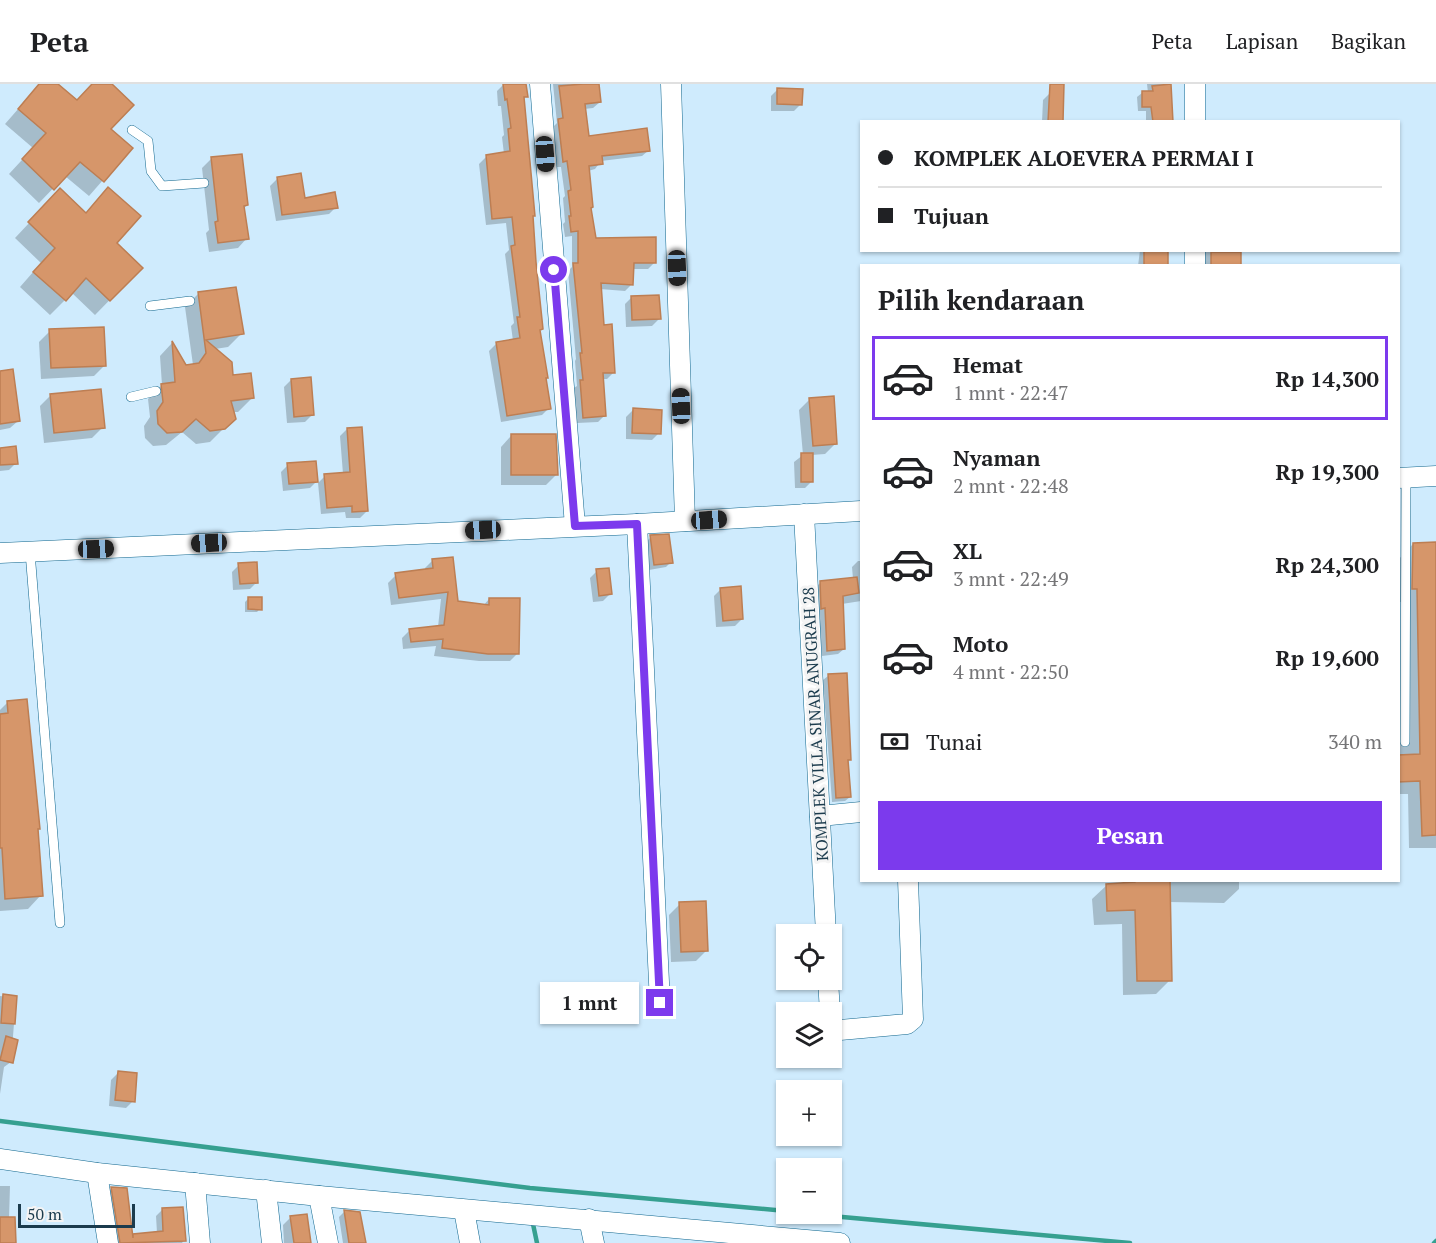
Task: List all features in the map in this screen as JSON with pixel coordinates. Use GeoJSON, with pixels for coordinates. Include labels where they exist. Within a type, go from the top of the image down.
{"type":"FeatureCollection","features":[{"type":"Feature","properties":{"kind":"street"},"geometry":{"type":"LineString","coordinates":[[540,84],[575,526]]}},
{"type":"Feature","properties":{"kind":"street"},"geometry":{"type":"LineString","coordinates":[[671,84],[685,521]]}},
{"type":"Feature","properties":{"kind":"street"},"geometry":{"type":"LineString","coordinates":[[1195,84],[1195,120]]}},
{"type":"Feature","properties":{"kind":"street"},"geometry":{"type":"LineString","coordinates":[[1402,478],[1436,476]]}},
{"type":"Feature","properties":{"kind":"street"},"geometry":{"type":"LineString","coordinates":[[0,553],[637,524],[860,511]]}},
{"type":"Feature","properties":{"kind":"street","name":"KOMPLEK VILLA SINAR ANUGRAH 28"},"geometry":{"type":"LineString","coordinates":[[804,514],[825,924]]}},
{"type":"Feature","properties":{"kind":"street"},"geometry":{"type":"LineString","coordinates":[[637,524],[660,1003]]}},
{"type":"Feature","properties":{"kind":"street"},"geometry":{"type":"LineString","coordinates":[[820,816],[860,812]]}},
{"type":"Feature","properties":{"kind":"street"},"geometry":{"type":"LineString","coordinates":[[842,1030],[907,1024],[913,1019],[908,882]]}},
{"type":"Feature","properties":{"kind":"street"},"geometry":{"type":"LineString","coordinates":[[0,1159],[97,1173],[319,1196],[589,1219],[694,1236],[840,1243]]}},
{"type":"Feature","properties":{"kind":"street"},"geometry":{"type":"LineString","coordinates":[[97,1173],[108,1243]]}},
{"type":"Feature","properties":{"kind":"street"},"geometry":{"type":"LineString","coordinates":[[195,1183],[200,1243]]}},
{"type":"Feature","properties":{"kind":"street"},"geometry":{"type":"LineString","coordinates":[[266,1190],[272,1243]]}},
{"type":"Feature","properties":{"kind":"street"},"geometry":{"type":"LineString","coordinates":[[319,1196],[328,1243]]}},
{"type":"Feature","properties":{"kind":"street"},"geometry":{"type":"LineString","coordinates":[[464,1210],[470,1243]]}},
{"type":"Feature","properties":{"kind":"street"},"geometry":{"type":"LineString","coordinates":[[589,1219],[594,1243]]}},
{"type":"Feature","properties":{"kind":"lane"},"geometry":{"type":"LineString","coordinates":[[132,130],[148,141],[151,171],[162,186],[204,183]]}},
{"type":"Feature","properties":{"kind":"lane"},"geometry":{"type":"LineString","coordinates":[[150,306],[190,301]]}},
{"type":"Feature","properties":{"kind":"lane"},"geometry":{"type":"LineString","coordinates":[[131,398],[156,391]]}},
{"type":"Feature","properties":{"kind":"lane"},"geometry":{"type":"LineString","coordinates":[[1402,478],[1405,742]]}},
{"type":"Feature","properties":{"kind":"lane"},"geometry":{"type":"LineString","coordinates":[[30,552],[60,922]]}},
{"type":"Feature","properties":{"kind":"building"},"geometry":{"type":"Polygon","coordinates":[[[39,84],[58,84],[77,100],[92,84],[112,84],[134,105],[111,129],[133,148],[104,182],[80,162],[54,190],[22,159],[46,133],[18,109],[39,84]]]}},
{"type":"Feature","properties":{"kind":"building"},"geometry":{"type":"Polygon","coordinates":[[[503,84],[526,84],[528,97],[524,97],[543,329],[540,330],[551,409],[507,416],[496,342],[520,338],[517,317],[520,317],[511,246],[515,245],[512,217],[492,219],[486,155],[510,151],[508,129],[511,128],[503,84]]]}},
{"type":"Feature","properties":{"kind":"building"},"geometry":{"type":"Polygon","coordinates":[[[599,84],[601,102],[585,104],[589,136],[647,128],[650,151],[602,156],[603,164],[589,166],[593,207],[591,208],[596,238],[656,237],[656,263],[634,263],[633,285],[601,283],[604,325],[612,324],[615,373],[603,373],[606,416],[583,418],[580,380],[583,380],[580,353],[582,353],[573,263],[578,263],[578,231],[571,232],[568,191],[571,190],[567,161],[563,162],[558,119],[563,118],[559,86],[599,84]]]}},
{"type":"Feature","properties":{"kind":"building"},"geometry":{"type":"Polygon","coordinates":[[[1050,84],[1064,84],[1063,120],[1048,120],[1050,84]]]}},
{"type":"Feature","properties":{"kind":"building"},"geometry":{"type":"Polygon","coordinates":[[[1171,84],[1173,120],[1153,120],[1151,107],[1142,107],[1142,91],[1153,91],[1152,86],[1171,84]]]}},
{"type":"Feature","properties":{"kind":"building"},"geometry":{"type":"Polygon","coordinates":[[[777,88],[803,89],[802,105],[777,104],[777,88]]]}},
{"type":"Feature","properties":{"kind":"building"},"geometry":{"type":"Polygon","coordinates":[[[242,154],[248,205],[244,206],[249,239],[218,243],[211,157],[242,154]]]}},
{"type":"Feature","properties":{"kind":"building"},"geometry":{"type":"Polygon","coordinates":[[[301,173],[305,198],[335,192],[338,208],[282,215],[277,177],[301,173]]]}},
{"type":"Feature","properties":{"kind":"building"},"geometry":{"type":"Polygon","coordinates":[[[108,187],[141,216],[117,243],[143,268],[110,301],[86,278],[66,301],[33,272],[55,248],[28,222],[60,188],[86,213],[108,187]]]}},
{"type":"Feature","properties":{"kind":"building"},"geometry":{"type":"Polygon","coordinates":[[[1144,252],[1168,252],[1168,264],[1144,264],[1144,252]]]}},
{"type":"Feature","properties":{"kind":"building"},"geometry":{"type":"Polygon","coordinates":[[[1211,252],[1241,252],[1241,264],[1211,264],[1211,252]]]}},
{"type":"Feature","properties":{"kind":"building"},"geometry":{"type":"Polygon","coordinates":[[[236,287],[244,334],[206,340],[232,362],[233,375],[251,373],[254,398],[231,401],[236,419],[225,429],[210,431],[196,419],[182,432],[167,433],[158,424],[157,411],[163,402],[161,384],[175,382],[172,341],[186,365],[199,363],[206,353],[198,292],[236,287]]]}},
{"type":"Feature","properties":{"kind":"building"},"geometry":{"type":"Polygon","coordinates":[[[659,295],[661,319],[632,320],[631,296],[659,295]]]}},
{"type":"Feature","properties":{"kind":"building"},"geometry":{"type":"Polygon","coordinates":[[[104,327],[106,366],[51,368],[49,329],[104,327]]]}},
{"type":"Feature","properties":{"kind":"building"},"geometry":{"type":"Polygon","coordinates":[[[13,369],[20,421],[0,424],[0,371],[13,369]]]}},
{"type":"Feature","properties":{"kind":"building"},"geometry":{"type":"Polygon","coordinates":[[[311,377],[314,415],[294,417],[291,379],[311,377]]]}},
{"type":"Feature","properties":{"kind":"building"},"geometry":{"type":"Polygon","coordinates":[[[101,389],[105,428],[54,433],[50,394],[101,389]]]}},
{"type":"Feature","properties":{"kind":"building"},"geometry":{"type":"Polygon","coordinates":[[[834,396],[837,444],[813,446],[809,398],[834,396]]]}},
{"type":"Feature","properties":{"kind":"building"},"geometry":{"type":"Polygon","coordinates":[[[633,408],[662,410],[661,434],[632,433],[633,408]]]}},
{"type":"Feature","properties":{"kind":"building"},"geometry":{"type":"Polygon","coordinates":[[[362,427],[368,511],[352,512],[352,506],[327,508],[324,474],[350,472],[347,428],[362,427]]]}},
{"type":"Feature","properties":{"kind":"building"},"geometry":{"type":"Polygon","coordinates":[[[511,434],[556,434],[558,475],[511,475],[511,434]]]}},
{"type":"Feature","properties":{"kind":"building"},"geometry":{"type":"Polygon","coordinates":[[[16,446],[18,464],[0,465],[0,448],[16,446]]]}},
{"type":"Feature","properties":{"kind":"building"},"geometry":{"type":"Polygon","coordinates":[[[801,453],[813,453],[813,482],[801,482],[801,453]]]}},
{"type":"Feature","properties":{"kind":"building"},"geometry":{"type":"Polygon","coordinates":[[[316,461],[318,482],[289,484],[287,463],[316,461]]]}},
{"type":"Feature","properties":{"kind":"building"},"geometry":{"type":"Polygon","coordinates":[[[669,534],[673,563],[654,565],[650,535],[669,534]]]}},
{"type":"Feature","properties":{"kind":"building"},"geometry":{"type":"Polygon","coordinates":[[[1436,542],[1436,835],[1422,836],[1420,781],[1400,782],[1400,755],[1420,754],[1417,589],[1412,589],[1413,543],[1436,542]]]}},
{"type":"Feature","properties":{"kind":"building"},"geometry":{"type":"Polygon","coordinates":[[[453,557],[458,601],[489,605],[489,598],[520,598],[519,654],[488,654],[442,648],[443,639],[411,642],[409,629],[444,625],[448,592],[399,598],[395,573],[433,568],[432,559],[453,557]]]}},
{"type":"Feature","properties":{"kind":"building"},"geometry":{"type":"Polygon","coordinates":[[[257,562],[258,583],[240,584],[238,563],[257,562]]]}},
{"type":"Feature","properties":{"kind":"building"},"geometry":{"type":"Polygon","coordinates":[[[609,568],[612,594],[599,596],[596,569],[609,568]]]}},
{"type":"Feature","properties":{"kind":"building"},"geometry":{"type":"Polygon","coordinates":[[[857,577],[859,593],[843,596],[845,649],[827,651],[825,608],[821,609],[820,581],[857,577]]]}},
{"type":"Feature","properties":{"kind":"building"},"geometry":{"type":"Polygon","coordinates":[[[741,586],[743,619],[723,621],[720,588],[741,586]]]}},
{"type":"Feature","properties":{"kind":"building"},"geometry":{"type":"Polygon","coordinates":[[[248,597],[262,597],[262,610],[248,609],[248,597]]]}},
{"type":"Feature","properties":{"kind":"building"},"geometry":{"type":"Polygon","coordinates":[[[847,673],[851,760],[848,760],[851,797],[836,798],[828,674],[847,673]]]}},
{"type":"Feature","properties":{"kind":"building"},"geometry":{"type":"Polygon","coordinates":[[[27,699],[40,829],[38,829],[43,896],[5,899],[2,848],[0,848],[0,714],[8,713],[7,701],[27,699]]]}},
{"type":"Feature","properties":{"kind":"building"},"geometry":{"type":"Polygon","coordinates":[[[1170,882],[1172,981],[1137,981],[1135,910],[1107,911],[1106,884],[1170,882]]]}},
{"type":"Feature","properties":{"kind":"building"},"geometry":{"type":"Polygon","coordinates":[[[706,901],[708,951],[681,952],[679,902],[706,901]]]}},
{"type":"Feature","properties":{"kind":"building"},"geometry":{"type":"Polygon","coordinates":[[[3,994],[17,996],[15,1024],[1,1023],[3,994]]]}},
{"type":"Feature","properties":{"kind":"building"},"geometry":{"type":"Polygon","coordinates":[[[6,1036],[18,1040],[13,1063],[0,1060],[6,1036]]]}},
{"type":"Feature","properties":{"kind":"building"},"geometry":{"type":"Polygon","coordinates":[[[118,1071],[137,1073],[135,1102],[115,1100],[118,1071]]]}},
{"type":"Feature","properties":{"kind":"building"},"geometry":{"type":"Polygon","coordinates":[[[111,1187],[127,1188],[133,1238],[133,1234],[163,1231],[162,1208],[183,1207],[186,1241],[120,1243],[111,1187]]]}},
{"type":"Feature","properties":{"kind":"building"},"geometry":{"type":"Polygon","coordinates":[[[344,1210],[360,1212],[366,1243],[349,1243],[344,1210]]]}},
{"type":"Feature","properties":{"kind":"building"},"geometry":{"type":"Polygon","coordinates":[[[307,1214],[311,1243],[294,1243],[290,1216],[307,1214]]]}},
{"type":"Feature","properties":{"kind":"building"},"geometry":{"type":"Polygon","coordinates":[[[0,1217],[15,1217],[16,1243],[0,1243],[0,1217]]]}},
{"type":"Feature","properties":{"kind":"waterway"},"geometry":{"type":"LineString","coordinates":[[0,1121],[530,1188],[776,1210]]}},
{"type":"Feature","properties":{"kind":"waterway"},"geometry":{"type":"LineString","coordinates":[[842,1217],[1130,1243]]}},
{"type":"Feature","properties":{"kind":"waterway"},"geometry":{"type":"LineString","coordinates":[[533,1224],[537,1243]]}},
{"type":"Feature","properties":{"kind":"route"},"geometry":{"type":"LineString","coordinates":[[554,270],[575,526],[637,524],[660,1003]]}}]}
